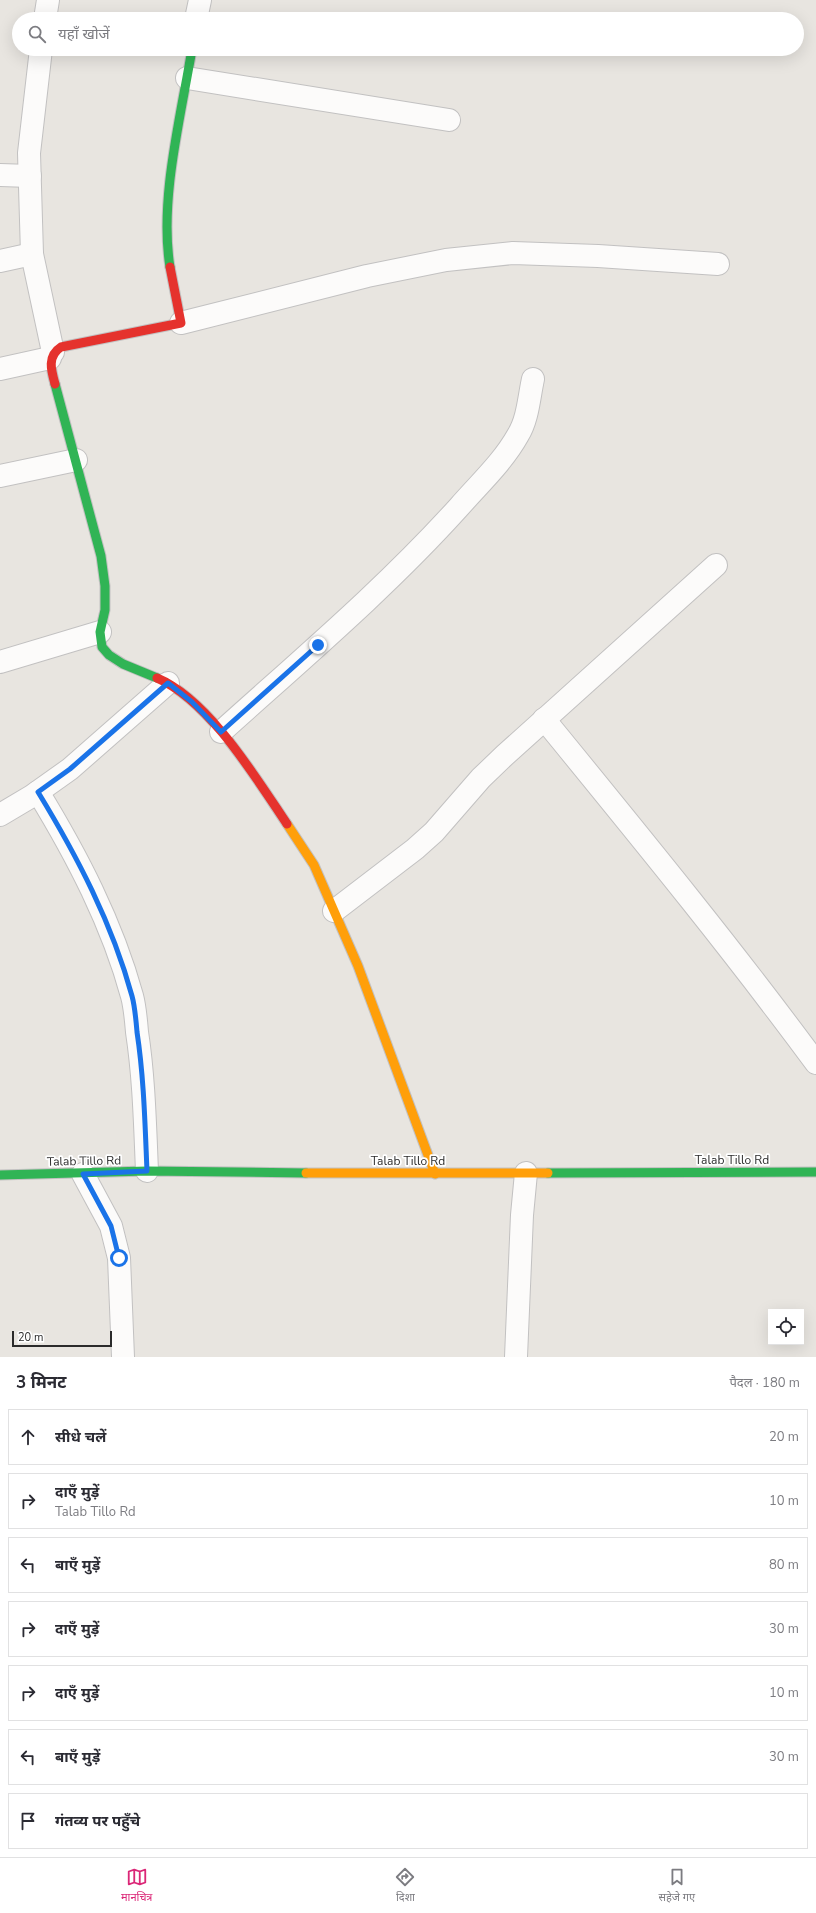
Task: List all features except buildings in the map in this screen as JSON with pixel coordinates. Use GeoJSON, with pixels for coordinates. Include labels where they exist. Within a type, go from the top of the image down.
{"type":"FeatureCollection","features":[{"type":"Feature","properties":{"kind":"street"},"geometry":{"type":"LineString","coordinates":[[46,12],[48,0]]}},
{"type":"Feature","properties":{"kind":"street"},"geometry":{"type":"LineString","coordinates":[[197,12],[200,0]]}},
{"type":"Feature","properties":{"kind":"street"},"geometry":{"type":"LineString","coordinates":[[40,56],[29,153],[32,254],[52,355],[52,374],[101,556],[105,586],[105,610],[100,632],[102,647],[108,655],[123,664],[168,683],[192,702],[221,732],[242,757],[314,865],[358,966],[435,1174]]}},
{"type":"Feature","properties":{"kind":"street"},"geometry":{"type":"LineString","coordinates":[[181,322],[167,231],[178,129],[191,56]]}},
{"type":"Feature","properties":{"kind":"street"},"geometry":{"type":"LineString","coordinates":[[187,78],[449,120]]}},
{"type":"Feature","properties":{"kind":"street"},"geometry":{"type":"LineString","coordinates":[[0,176],[30,176]]}},
{"type":"Feature","properties":{"kind":"street"},"geometry":{"type":"LineString","coordinates":[[0,369],[52,355],[66,345],[181,322],[367,276],[446,260],[513,253],[598,256],[718,264]]}},
{"type":"Feature","properties":{"kind":"street"},"geometry":{"type":"LineString","coordinates":[[0,261],[32,254]]}},
{"type":"Feature","properties":{"kind":"street"},"geometry":{"type":"LineString","coordinates":[[221,732],[318,645],[425,543],[502,458],[519,434],[527,412],[533,379]]}},
{"type":"Feature","properties":{"kind":"street"},"geometry":{"type":"LineString","coordinates":[[0,476],[76,460]]}},
{"type":"Feature","properties":{"kind":"street"},"geometry":{"type":"LineString","coordinates":[[334,911],[415,849],[434,832],[481,778],[544,719],[716,566]]}},
{"type":"Feature","properties":{"kind":"street"},"geometry":{"type":"LineString","coordinates":[[0,662],[100,632]]}},
{"type":"Feature","properties":{"kind":"street"},"geometry":{"type":"LineString","coordinates":[[0,815],[38,792],[70,769],[168,683]]}},
{"type":"Feature","properties":{"kind":"street"},"geometry":{"type":"LineString","coordinates":[[544,719],[697,906],[751,975],[816,1063]]}},
{"type":"Feature","properties":{"kind":"street"},"geometry":{"type":"LineString","coordinates":[[38,792],[61,830],[110,929],[132,997],[142,1065],[147,1171]]}},
{"type":"Feature","properties":{"kind":"street","name":"Talab Tillo Rd"},"geometry":{"type":"LineString","coordinates":[[0,1175],[83,1174],[147,1171],[435,1174],[816,1172]]}},
{"type":"Feature","properties":{"kind":"street"},"geometry":{"type":"LineString","coordinates":[[516,1357],[522,1215],[526,1173]]}},
{"type":"Feature","properties":{"kind":"street"},"geometry":{"type":"LineString","coordinates":[[83,1174],[111,1226],[119,1258],[123,1357]]}},
{"type":"Feature","properties":{"kind":"traffic: fast"},"geometry":{"type":"LineString","coordinates":[[170,267],[167,241],[169,186],[177,130],[191,56]]}},
{"type":"Feature","properties":{"kind":"traffic: fast"},"geometry":{"type":"LineString","coordinates":[[55,384],[101,556],[105,586],[105,610],[100,632],[102,647],[109,655],[123,664],[157,678]]}},
{"type":"Feature","properties":{"kind":"traffic: fast"},"geometry":{"type":"LineString","coordinates":[[0,1175],[147,1171],[306,1173]]}},
{"type":"Feature","properties":{"kind":"traffic: fast"},"geometry":{"type":"LineString","coordinates":[[548,1173],[816,1172]]}},
{"type":"Feature","properties":{"kind":"traffic: slow"},"geometry":{"type":"LineString","coordinates":[[287,824],[314,865],[358,966],[435,1174]]}},
{"type":"Feature","properties":{"kind":"traffic: slow"},"geometry":{"type":"LineString","coordinates":[[306,1173],[548,1173]]}},
{"type":"Feature","properties":{"kind":"traffic: jam"},"geometry":{"type":"LineString","coordinates":[[55,384],[51,364],[54,355],[61,347],[181,323],[170,267]]}},
{"type":"Feature","properties":{"kind":"traffic: jam"},"geometry":{"type":"LineString","coordinates":[[157,678],[176,689],[195,704],[213,722],[246,763],[287,824]]}},
{"type":"Feature","properties":{"kind":"route"},"geometry":{"type":"LineString","coordinates":[[119,1258],[111,1226],[83,1174],[147,1171],[142,1065],[132,997],[110,929],[85,875],[61,830],[38,792],[70,769],[168,683],[192,702],[221,732],[318,645]]}}]}
